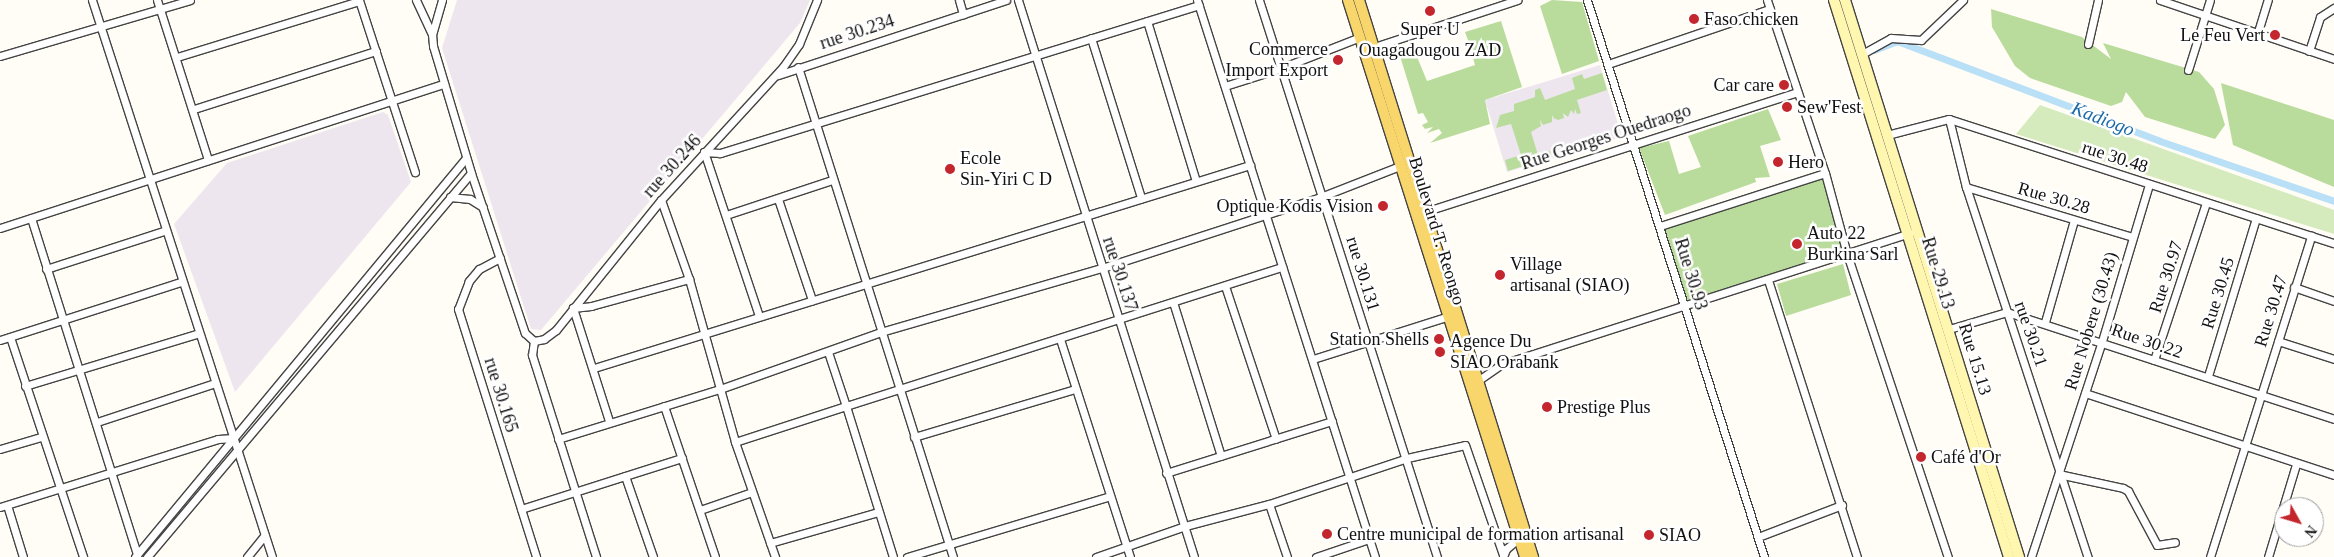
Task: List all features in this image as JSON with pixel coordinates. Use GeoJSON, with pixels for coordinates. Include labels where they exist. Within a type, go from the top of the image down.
{"type":"FeatureCollection","features":[{"type":"Feature","properties":{"kind":"main road","name":"Boulevard T. Reongo"},"geometry":{"type":"LineString","coordinates":[[1348,0],[1446,317],[1525,557]]}},
{"type":"Feature","properties":{"kind":"main road","name":"Boulevard T. Reongo"},"geometry":{"type":"LineString","coordinates":[[1359,0],[1533,557]]}},
{"type":"Feature","properties":{"kind":"main road","name":"Rue 29.13"},"geometry":{"type":"LineString","coordinates":[[1834,0],[1914,233],[2009,557]]}},
{"type":"Feature","properties":{"kind":"main road","name":"Rue 15.13"},"geometry":{"type":"LineString","coordinates":[[1845,0],[1887,135],[1914,233],[1949,329],[2019,557]]}},
{"type":"Feature","properties":{"kind":"street"},"geometry":{"type":"LineString","coordinates":[[92,0],[164,230],[272,557]]}},
{"type":"Feature","properties":{"kind":"street"},"geometry":{"type":"LineString","coordinates":[[157,0],[194,109],[208,160]]}},
{"type":"Feature","properties":{"kind":"street"},"geometry":{"type":"LineString","coordinates":[[0,56],[190,0]]}},
{"type":"Feature","properties":{"kind":"street"},"geometry":{"type":"LineString","coordinates":[[177,57],[359,0],[415,172]]}},
{"type":"Feature","properties":{"kind":"street"},"geometry":{"type":"LineString","coordinates":[[416,0],[432,34],[444,84],[466,158],[525,333],[534,341],[532,355],[596,557]]}},
{"type":"Feature","properties":{"kind":"street"},"geometry":{"type":"LineString","coordinates":[[432,34],[442,0]]}},
{"type":"Feature","properties":{"kind":"street","name":"rue 30.246"},"geometry":{"type":"LineString","coordinates":[[534,341],[549,336],[661,200],[776,76],[799,44],[817,0]]}},
{"type":"Feature","properties":{"kind":"street"},"geometry":{"type":"LineString","coordinates":[[959,0],[963,14]]}},
{"type":"Feature","properties":{"kind":"street","name":"rue 30.234"},"geometry":{"type":"LineString","coordinates":[[776,76],[798,67],[1006,0]]}},
{"type":"Feature","properties":{"kind":"street","name":"rue 30.137"},"geometry":{"type":"LineString","coordinates":[[1018,0],[1194,557]]}},
{"type":"Feature","properties":{"kind":"street","name":"rue 30.131"},"geometry":{"type":"LineString","coordinates":[[1259,0],[1438,557]]}},
{"type":"Feature","properties":{"kind":"street"},"geometry":{"type":"LineString","coordinates":[[1374,46],[1518,0]]}},
{"type":"Feature","properties":{"kind":"street","name":"Rue 30.93"},"geometry":{"type":"LineString","coordinates":[[1587,0],[1764,557]]}},
{"type":"Feature","properties":{"kind":"street"},"geometry":{"type":"LineString","coordinates":[[1767,0],[1825,173],[1846,254],[1948,557]]}},
{"type":"Feature","properties":{"kind":"street"},"geometry":{"type":"LineString","coordinates":[[1862,54],[1891,38],[1922,40],[1963,0]]}},
{"type":"Feature","properties":{"kind":"street"},"geometry":{"type":"LineString","coordinates":[[2088,44],[2098,0]]}},
{"type":"Feature","properties":{"kind":"street"},"geometry":{"type":"LineString","coordinates":[[2160,0],[2334,60]]}},
{"type":"Feature","properties":{"kind":"street"},"geometry":{"type":"LineString","coordinates":[[2188,70],[2210,0]]}},
{"type":"Feature","properties":{"kind":"street"},"geometry":{"type":"LineString","coordinates":[[2257,35],[2268,0]]}},
{"type":"Feature","properties":{"kind":"street"},"geometry":{"type":"LineString","coordinates":[[759,316],[704,152],[720,153],[813,122],[1147,21],[1198,2],[1313,359],[1348,478],[1375,557]]}},
{"type":"Feature","properties":{"kind":"street"},"geometry":{"type":"LineString","coordinates":[[2309,51],[2320,17],[2334,8]]}},
{"type":"Feature","properties":{"kind":"street"},"geometry":{"type":"LineString","coordinates":[[1608,64],[1770,9]]}},
{"type":"Feature","properties":{"kind":"street"},"geometry":{"type":"LineString","coordinates":[[1147,21],[1196,181]]}},
{"type":"Feature","properties":{"kind":"street"},"geometry":{"type":"LineString","coordinates":[[1224,86],[1281,68],[1360,37]]}},
{"type":"Feature","properties":{"kind":"street"},"geometry":{"type":"LineString","coordinates":[[1091,38],[1141,198]]}},
{"type":"Feature","properties":{"kind":"street"},"geometry":{"type":"LineString","coordinates":[[194,109],[376,51]]}},
{"type":"Feature","properties":{"kind":"street"},"geometry":{"type":"LineString","coordinates":[[798,67],[813,122],[867,281],[898,390],[953,557]]}},
{"type":"Feature","properties":{"kind":"street"},"geometry":{"type":"LineString","coordinates":[[0,228],[444,84]]}},
{"type":"Feature","properties":{"kind":"street","name":"Rue Georges Ouedraogo"},"geometry":{"type":"LineString","coordinates":[[1424,212],[1632,143],[1797,92]]}},
{"type":"Feature","properties":{"kind":"street"},"geometry":{"type":"LineString","coordinates":[[1887,135],[1949,119]]}},
{"type":"Feature","properties":{"kind":"street","name":"rue 30.48"},"geometry":{"type":"LineString","coordinates":[[1949,119],[2334,243]]}},
{"type":"Feature","properties":{"kind":"street","name":"rue 30.21"},"geometry":{"type":"LineString","coordinates":[[1949,119],[1966,187],[2063,476],[2088,557]]}},
{"type":"Feature","properties":{"kind":"street"},"geometry":{"type":"LineString","coordinates":[[136,556],[466,158]]}},
{"type":"Feature","properties":{"kind":"street"},"geometry":{"type":"LineString","coordinates":[[594,368],[867,281],[1250,165]]}},
{"type":"Feature","properties":{"kind":"street"},"geometry":{"type":"LineString","coordinates":[[558,439],[609,421],[720,389],[881,332],[1102,268],[1323,196],[1400,166]]}},
{"type":"Feature","properties":{"kind":"street"},"geometry":{"type":"LineString","coordinates":[[147,557],[237,448],[471,173]]}},
{"type":"Feature","properties":{"kind":"street"},"geometry":{"type":"LineString","coordinates":[[1660,226],[1825,173]]}},
{"type":"Feature","properties":{"kind":"street"},"geometry":{"type":"LineString","coordinates":[[726,216],[778,200],[832,180]]}},
{"type":"Feature","properties":{"kind":"street","name":"Rue Nobere (30.43)"},"geometry":{"type":"LineString","coordinates":[[2031,557],[2102,341],[2149,184]]}},
{"type":"Feature","properties":{"kind":"street","name":"Rue 30.28"},"geometry":{"type":"LineString","coordinates":[[1966,187],[2133,237]]}},
{"type":"Feature","properties":{"kind":"street"},"geometry":{"type":"LineString","coordinates":[[450,198],[470,198],[483,207]]}},
{"type":"Feature","properties":{"kind":"street"},"geometry":{"type":"LineString","coordinates":[[661,200],[705,333],[735,442],[775,557]]}},
{"type":"Feature","properties":{"kind":"street"},"geometry":{"type":"LineString","coordinates":[[778,200],[812,300]]}},
{"type":"Feature","properties":{"kind":"street","name":"Rue 30.97"},"geometry":{"type":"LineString","coordinates":[[2154,360],[2206,203]]}},
{"type":"Feature","properties":{"kind":"street"},"geometry":{"type":"LineString","coordinates":[[31,218],[62,320],[97,422],[136,556]]}},
{"type":"Feature","properties":{"kind":"street","name":"Rue 30.45"},"geometry":{"type":"LineString","coordinates":[[2208,376],[2256,218]]}},
{"type":"Feature","properties":{"kind":"street"},"geometry":{"type":"LineString","coordinates":[[2045,322],[2074,220]]}},
{"type":"Feature","properties":{"kind":"street"},"geometry":{"type":"LineString","coordinates":[[46,269],[164,230]]}},
{"type":"Feature","properties":{"kind":"street"},"geometry":{"type":"LineString","coordinates":[[1469,388],[1502,364],[1914,233]]}},
{"type":"Feature","properties":{"kind":"street","name":"Rue 30.47"},"geometry":{"type":"LineString","coordinates":[[2210,557],[2311,236]]}},
{"type":"Feature","properties":{"kind":"street","name":"rue 30.165"},"geometry":{"type":"LineString","coordinates":[[500,258],[479,269],[468,281],[458,309],[536,557]]}},
{"type":"Feature","properties":{"kind":"street"},"geometry":{"type":"LineString","coordinates":[[735,442],[1225,286],[1282,266]]}},
{"type":"Feature","properties":{"kind":"street"},"geometry":{"type":"LineString","coordinates":[[609,421],[574,308],[591,306],[688,279]]}},
{"type":"Feature","properties":{"kind":"street"},"geometry":{"type":"LineString","coordinates":[[1768,280],[1842,505],[1857,557]]}},
{"type":"Feature","properties":{"kind":"street"},"geometry":{"type":"LineString","coordinates":[[0,340],[181,282]]}},
{"type":"Feature","properties":{"kind":"street"},"geometry":{"type":"LineString","coordinates":[[1225,286],[1276,439]]}},
{"type":"Feature","properties":{"kind":"street"},"geometry":{"type":"LineString","coordinates":[[2294,287],[2334,301]]}},
{"type":"Feature","properties":{"kind":"street"},"geometry":{"type":"LineString","coordinates":[[1174,302],[1221,456]]}},
{"type":"Feature","properties":{"kind":"street"},"geometry":{"type":"LineString","coordinates":[[1949,329],[2007,312]]}},
{"type":"Feature","properties":{"kind":"street","name":"Rue 30.22"},"geometry":{"type":"LineString","coordinates":[[2007,312],[2045,322],[2154,360],[2334,418]]}},
{"type":"Feature","properties":{"kind":"street"},"geometry":{"type":"LineString","coordinates":[[1313,359],[1446,317]]}},
{"type":"Feature","properties":{"kind":"street"},"geometry":{"type":"LineString","coordinates":[[25,386],[199,334]]}},
{"type":"Feature","properties":{"kind":"street"},"geometry":{"type":"LineString","coordinates":[[10,337],[41,437],[83,557]]}},
{"type":"Feature","properties":{"kind":"street"},"geometry":{"type":"LineString","coordinates":[[1060,339],[1130,557]]}},
{"type":"Feature","properties":{"kind":"street"},"geometry":{"type":"LineString","coordinates":[[2278,341],[2334,359]]}},
{"type":"Feature","properties":{"kind":"street"},"geometry":{"type":"LineString","coordinates":[[828,352],[893,557]]}},
{"type":"Feature","properties":{"kind":"street"},"geometry":{"type":"LineString","coordinates":[[97,422],[214,383]]}},
{"type":"Feature","properties":{"kind":"street"},"geometry":{"type":"LineString","coordinates":[[914,437],[1075,389]]}},
{"type":"Feature","properties":{"kind":"street"},"geometry":{"type":"LineString","coordinates":[[2085,393],[2244,447],[2334,475]]}},
{"type":"Feature","properties":{"kind":"street"},"geometry":{"type":"LineString","coordinates":[[664,406],[714,557]]}},
{"type":"Feature","properties":{"kind":"street"},"geometry":{"type":"LineString","coordinates":[[1166,473],[1332,421]]}},
{"type":"Feature","properties":{"kind":"street"},"geometry":{"type":"LineString","coordinates":[[0,449],[41,437]]}},
{"type":"Feature","properties":{"kind":"street"},"geometry":{"type":"LineString","coordinates":[[22,557],[4,506],[218,439],[234,438]]}},
{"type":"Feature","properties":{"kind":"street"},"geometry":{"type":"LineString","coordinates":[[1096,557],[1185,526],[1269,504],[1407,458],[1465,445],[1470,451],[1503,556]]}},
{"type":"Feature","properties":{"kind":"street"},"geometry":{"type":"LineString","coordinates":[[521,509],[682,458]]}},
{"type":"Feature","properties":{"kind":"street"},"geometry":{"type":"LineString","coordinates":[[2268,557],[2296,464]]}},
{"type":"Feature","properties":{"kind":"street"},"geometry":{"type":"LineString","coordinates":[[625,476],[653,557]]}},
{"type":"Feature","properties":{"kind":"street"},"geometry":{"type":"LineString","coordinates":[[2063,476],[2123,488],[2128,491],[2157,545],[2175,542]]}},
{"type":"Feature","properties":{"kind":"street"},"geometry":{"type":"LineString","coordinates":[[700,510],[752,492]]}},
{"type":"Feature","properties":{"kind":"street"},"geometry":{"type":"LineString","coordinates":[[907,557],[1110,496]]}},
{"type":"Feature","properties":{"kind":"street"},"geometry":{"type":"LineString","coordinates":[[1269,504],[1287,557]]}},
{"type":"Feature","properties":{"kind":"street"},"geometry":{"type":"LineString","coordinates":[[1758,536],[1842,505]]}},
{"type":"Feature","properties":{"kind":"street"},"geometry":{"type":"LineString","coordinates":[[770,543],[878,512]]}},
{"type":"Feature","properties":{"kind":"street"},"geometry":{"type":"LineString","coordinates":[[247,557],[265,535]]}},
{"type":"Feature","properties":{"kind":"street"},"geometry":{"type":"LineString","coordinates":[[1503,556],[1518,538]]}},
{"type":"Feature","properties":{"kind":"street"},"geometry":{"type":"LineString","coordinates":[[1316,557],[1369,540]]}},
{"type":"Feature","properties":{"kind":"shaded area"},"geometry":{"type":"Polygon","coordinates":[[[457,0],[810,0],[800,23],[541,330],[531,329],[442,48],[457,0]]]}},
{"type":"Feature","properties":{"kind":"shaded area"},"geometry":{"type":"Polygon","coordinates":[[[1600,65],[1622,137],[1507,172],[1485,100],[1600,65]]]}},
{"type":"Feature","properties":{"kind":"shaded area"},"geometry":{"type":"Polygon","coordinates":[[[383,112],[388,115],[411,182],[235,392],[174,224],[227,163],[383,112]]]}},
{"type":"Feature","properties":{"kind":"green space"},"geometry":{"type":"Polygon","coordinates":[[[1552,0],[1582,2],[1599,61],[1562,74],[1540,6],[1552,0]]]}},
{"type":"Feature","properties":{"kind":"green space"},"geometry":{"type":"Polygon","coordinates":[[[1991,9],[2082,37],[2111,59],[2103,43],[2199,72],[2214,89],[2225,125],[2215,139],[2145,117],[2126,92],[2122,102],[2111,106],[2030,78],[2015,66],[1992,27],[1991,9]]]}},
{"type":"Feature","properties":{"kind":"green space"},"geometry":{"type":"Polygon","coordinates":[[[1501,21],[1522,87],[1485,100],[1490,124],[1430,143],[1442,133],[1439,129],[1427,133],[1433,127],[1425,129],[1422,125],[1428,122],[1423,113],[1418,114],[1399,53],[1413,47],[1427,81],[1475,65],[1473,58],[1484,56],[1484,51],[1473,54],[1465,32],[1501,21]]]}},
{"type":"Feature","properties":{"kind":"green space"},"geometry":{"type":"Polygon","coordinates":[[[1602,73],[1607,90],[1577,100],[1581,113],[1577,114],[1575,109],[1574,114],[1571,110],[1568,117],[1563,113],[1564,118],[1558,120],[1554,118],[1555,121],[1552,115],[1552,122],[1543,125],[1540,120],[1541,126],[1531,132],[1538,155],[1550,151],[1551,154],[1530,160],[1532,152],[1526,153],[1527,165],[1508,171],[1505,160],[1521,155],[1511,124],[1496,128],[1500,115],[1514,111],[1514,104],[1535,97],[1535,90],[1540,88],[1545,100],[1575,89],[1572,78],[1582,74],[1584,79],[1602,73]]]}},
{"type":"Feature","properties":{"kind":"green space"},"geometry":{"type":"Polygon","coordinates":[[[2221,83],[2334,120],[2334,187],[2233,145],[2221,83]]]}},
{"type":"Feature","properties":{"kind":"green space"},"geometry":{"type":"Polygon","coordinates":[[[2040,105],[2334,210],[2334,234],[2016,134],[2040,105]]]}},
{"type":"Feature","properties":{"kind":"green space"},"geometry":{"type":"Polygon","coordinates":[[[1768,109],[1781,140],[1760,146],[1770,177],[1755,178],[1756,182],[1665,215],[1639,148],[1669,141],[1679,174],[1701,167],[1688,136],[1768,109]]]}},
{"type":"Feature","properties":{"kind":"green space"},"geometry":{"type":"Polygon","coordinates":[[[1824,173],[1844,253],[1684,304],[1662,226],[1824,173]]]}},
{"type":"Feature","properties":{"kind":"green space"},"geometry":{"type":"Polygon","coordinates":[[[1843,264],[1851,295],[1786,316],[1777,284],[1843,264]]]}},
{"type":"Feature","properties":{"kind":"waterway","name":"Kadiogo"},"geometry":{"type":"LineString","coordinates":[[1874,50],[1897,41],[2160,141],[2334,201]]}},
{"type":"Feature","properties":{"kind":"place","name":"Super U Ouagadougou ZAD"},"geometry":{"type":"Point","coordinates":[1430,11]}},
{"type":"Feature","properties":{"kind":"place","name":"Faso chicken"},"geometry":{"type":"Point","coordinates":[1694,19]}},
{"type":"Feature","properties":{"kind":"place","name":"Le Feu Vert"},"geometry":{"type":"Point","coordinates":[2275,35]}},
{"type":"Feature","properties":{"kind":"place","name":"Commerce Import Export"},"geometry":{"type":"Point","coordinates":[1338,60]}},
{"type":"Feature","properties":{"kind":"place","name":"Car care"},"geometry":{"type":"Point","coordinates":[1784,85]}},
{"type":"Feature","properties":{"kind":"place","name":"Sew'Fest"},"geometry":{"type":"Point","coordinates":[1787,107]}},
{"type":"Feature","properties":{"kind":"place","name":"Hero"},"geometry":{"type":"Point","coordinates":[1778,162]}},
{"type":"Feature","properties":{"kind":"place","name":"Ecole Sin-Yiri C D"},"geometry":{"type":"Point","coordinates":[950,169]}},
{"type":"Feature","properties":{"kind":"place","name":"Optique Kodis Vision"},"geometry":{"type":"Point","coordinates":[1383,206]}},
{"type":"Feature","properties":{"kind":"place","name":"Auto 22 Burkina Sarl"},"geometry":{"type":"Point","coordinates":[1797,244]}},
{"type":"Feature","properties":{"kind":"place","name":"Village artisanal (SIAO)"},"geometry":{"type":"Point","coordinates":[1500,275]}},
{"type":"Feature","properties":{"kind":"place","name":"Station Shells"},"geometry":{"type":"Point","coordinates":[1439,339]}},
{"type":"Feature","properties":{"kind":"place","name":"Agence Du SIAO Orabank"},"geometry":{"type":"Point","coordinates":[1440,352]}},
{"type":"Feature","properties":{"kind":"place","name":"Prestige Plus"},"geometry":{"type":"Point","coordinates":[1547,407]}},
{"type":"Feature","properties":{"kind":"place","name":"Café d'Or"},"geometry":{"type":"Point","coordinates":[1921,457]}},
{"type":"Feature","properties":{"kind":"place","name":"Centre municipal de formation artisanal"},"geometry":{"type":"Point","coordinates":[1327,534]}},
{"type":"Feature","properties":{"kind":"place","name":"SIAO"},"geometry":{"type":"Point","coordinates":[1649,535]}}]}
